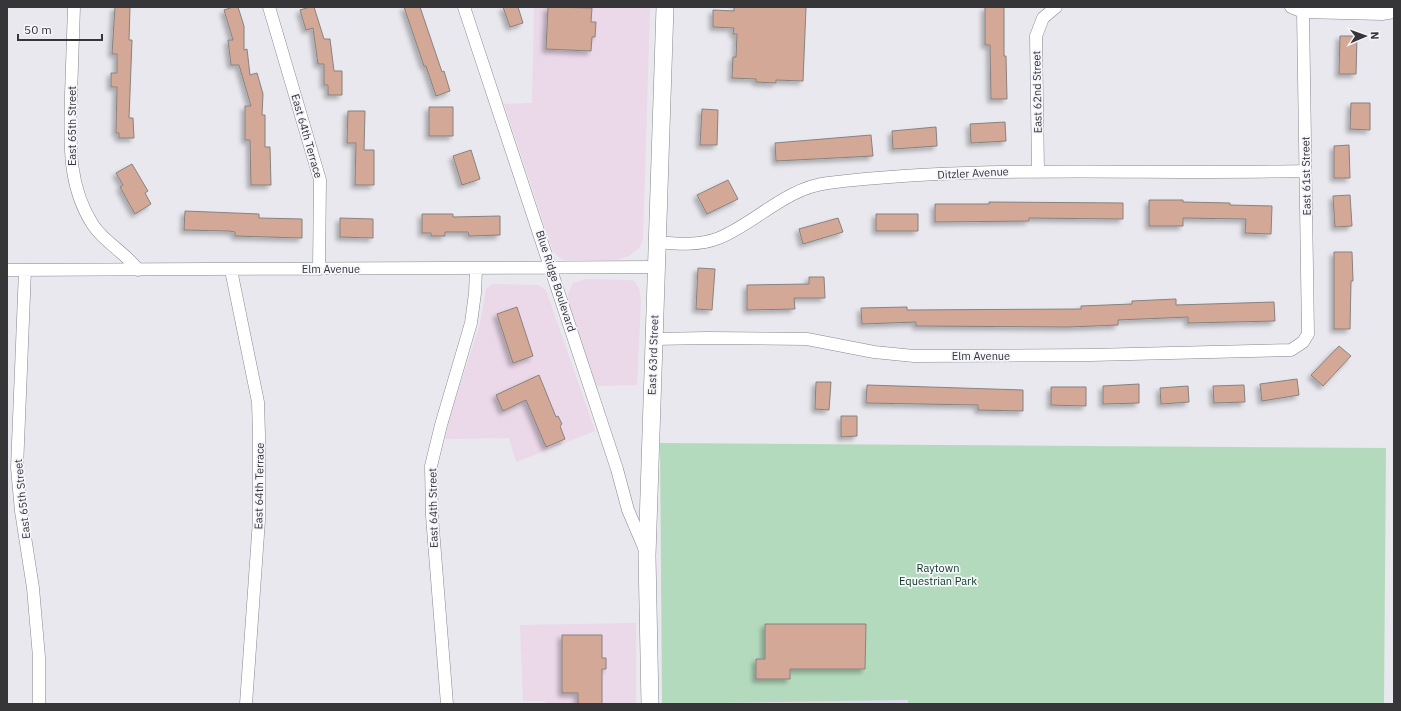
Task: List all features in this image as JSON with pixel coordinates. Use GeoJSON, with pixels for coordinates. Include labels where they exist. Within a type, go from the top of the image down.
{"type":"FeatureCollection","features":[{"type":"Feature","properties":{"kind":"main road","name":"East 63rd Street"},"geometry":{"type":"LineString","coordinates":[[650,704],[647,556],[655,267],[665,7]]}},
{"type":"Feature","properties":{"kind":"street","name":"East 65th Street"},"geometry":{"type":"LineString","coordinates":[[74,7],[70,150],[73,178],[80,200],[94,225],[108,244],[134,264],[138,270]]}},
{"type":"Feature","properties":{"kind":"street","name":"East 64th Terrace"},"geometry":{"type":"LineString","coordinates":[[269,7],[320,180],[319,269]]}},
{"type":"Feature","properties":{"kind":"street","name":"Blue Ridge Boulevard"},"geometry":{"type":"LineString","coordinates":[[464,7],[618,468],[628,510],[647,556]]}},
{"type":"Feature","properties":{"kind":"street","name":"East 62nd Street"},"geometry":{"type":"LineString","coordinates":[[1038,171],[1036,36],[1045,16],[1056,7]]}},
{"type":"Feature","properties":{"kind":"street"},"geometry":{"type":"LineString","coordinates":[[1291,7],[1303,12],[1382,14],[1394,12]]}},
{"type":"Feature","properties":{"kind":"street","name":"East 61st Street"},"geometry":{"type":"LineString","coordinates":[[1303,12],[1308,334],[1305,339]]}},
{"type":"Feature","properties":{"kind":"street","name":"Ditzler Avenue"},"geometry":{"type":"LineString","coordinates":[[656,242],[687,244],[717,238],[740,228],[787,196],[826,183],[981,172],[1306,171]]}},
{"type":"Feature","properties":{"kind":"street","name":"Elm Avenue"},"geometry":{"type":"LineString","coordinates":[[7,270],[655,267]]}},
{"type":"Feature","properties":{"kind":"street","name":"East 64th Street"},"geometry":{"type":"LineString","coordinates":[[447,704],[432,516],[432,466],[441,425],[471,323],[475,293],[476,269]]}},
{"type":"Feature","properties":{"kind":"street","name":"East 65th Street"},"geometry":{"type":"LineString","coordinates":[[25,270],[17,468],[21,510],[33,588],[39,657],[39,704]]}},
{"type":"Feature","properties":{"kind":"street","name":"East 64th Terrace"},"geometry":{"type":"LineString","coordinates":[[231,270],[258,402],[259,520],[246,704]]}},
{"type":"Feature","properties":{"kind":"street","name":"Elm Avenue"},"geometry":{"type":"LineString","coordinates":[[653,339],[708,338],[807,340],[874,352],[930,356],[1091,355],[1292,350],[1305,339]]}},
{"type":"Feature","properties":{"kind":"shaded area"},"geometry":{"type":"Polygon","coordinates":[[[534,7],[650,7],[643,239],[640,247],[629,256],[616,260],[565,260],[560,258],[553,251],[504,104],[532,103],[534,7]]]}},
{"type":"Feature","properties":{"kind":"shaded area"},"geometry":{"type":"Polygon","coordinates":[[[587,279],[634,281],[639,288],[641,300],[637,385],[596,386],[568,301],[568,293],[573,283],[587,279]]]}},
{"type":"Feature","properties":{"kind":"shaded area"},"geometry":{"type":"Polygon","coordinates":[[[493,284],[538,285],[546,290],[595,431],[516,462],[509,438],[445,439],[450,416],[480,324],[486,289],[493,284]]]}},
{"type":"Feature","properties":{"kind":"shaded area"},"geometry":{"type":"Polygon","coordinates":[[[636,623],[636,704],[545,704],[545,701],[523,701],[520,625],[636,623]]]}},
{"type":"Feature","properties":{"kind":"shaded area"},"geometry":{"type":"Polygon","coordinates":[[[844,700],[844,704],[740,704],[739,701],[844,700]]]}},
{"type":"Feature","properties":{"kind":"shaded area"},"geometry":{"type":"Polygon","coordinates":[[[844,700],[908,700],[908,704],[844,704],[844,700]]]}},
{"type":"Feature","properties":{"kind":"green space","name":"Raytown Equestrian Park"},"geometry":{"type":"Polygon","coordinates":[[[660,443],[1386,448],[1384,704],[908,704],[908,700],[662,704],[660,443]]]}},
{"type":"Feature","properties":{"kind":"building"},"geometry":{"type":"Polygon","coordinates":[[[115,7],[130,7],[129,40],[132,40],[129,118],[133,118],[134,138],[119,138],[119,133],[116,133],[117,87],[111,87],[111,73],[117,73],[117,54],[112,54],[115,7]]]}},
{"type":"Feature","properties":{"kind":"building"},"geometry":{"type":"Polygon","coordinates":[[[238,7],[244,26],[244,50],[247,49],[250,75],[257,73],[263,94],[262,115],[265,115],[265,147],[270,147],[271,185],[251,185],[250,140],[245,140],[245,106],[251,106],[239,65],[231,65],[228,40],[233,40],[224,10],[238,7]]]}},
{"type":"Feature","properties":{"kind":"building"},"geometry":{"type":"Polygon","coordinates":[[[314,7],[324,39],[330,39],[334,71],[342,71],[342,95],[328,95],[328,85],[324,85],[324,64],[318,64],[313,28],[306,30],[300,10],[314,7]]]}},
{"type":"Feature","properties":{"kind":"building"},"geometry":{"type":"Polygon","coordinates":[[[404,7],[420,7],[450,91],[436,96],[404,7]]]}},
{"type":"Feature","properties":{"kind":"building"},"geometry":{"type":"Polygon","coordinates":[[[503,7],[518,7],[523,23],[510,27],[503,7]]]}},
{"type":"Feature","properties":{"kind":"building"},"geometry":{"type":"Polygon","coordinates":[[[548,7],[592,8],[591,22],[596,22],[595,37],[592,37],[591,51],[546,49],[548,7]]]}},
{"type":"Feature","properties":{"kind":"building"},"geometry":{"type":"Polygon","coordinates":[[[734,7],[806,7],[803,81],[776,80],[776,83],[756,82],[756,79],[732,78],[733,57],[736,57],[737,34],[733,34],[734,28],[713,27],[713,10],[734,11],[734,7]]]}},
{"type":"Feature","properties":{"kind":"building"},"geometry":{"type":"Polygon","coordinates":[[[985,7],[1004,7],[1004,56],[1006,56],[1007,99],[991,99],[990,45],[985,45],[985,7]]]}},
{"type":"Feature","properties":{"kind":"building"},"geometry":{"type":"Polygon","coordinates":[[[1340,36],[1357,36],[1356,74],[1339,74],[1340,36]]]}},
{"type":"Feature","properties":{"kind":"building"},"geometry":{"type":"Polygon","coordinates":[[[1351,103],[1370,103],[1370,130],[1350,129],[1351,103]]]}},
{"type":"Feature","properties":{"kind":"building"},"geometry":{"type":"Polygon","coordinates":[[[429,107],[453,107],[453,136],[429,136],[429,107]]]}},
{"type":"Feature","properties":{"kind":"building"},"geometry":{"type":"Polygon","coordinates":[[[702,109],[718,110],[717,145],[700,145],[702,109]]]}},
{"type":"Feature","properties":{"kind":"building"},"geometry":{"type":"Polygon","coordinates":[[[348,111],[365,111],[364,150],[374,150],[374,185],[355,185],[356,143],[347,143],[348,111]]]}},
{"type":"Feature","properties":{"kind":"building"},"geometry":{"type":"Polygon","coordinates":[[[1005,122],[1006,141],[971,143],[970,124],[1005,122]]]}},
{"type":"Feature","properties":{"kind":"building"},"geometry":{"type":"Polygon","coordinates":[[[936,127],[937,146],[893,149],[892,131],[936,127]]]}},
{"type":"Feature","properties":{"kind":"building"},"geometry":{"type":"Polygon","coordinates":[[[871,135],[873,156],[776,161],[775,143],[871,135]]]}},
{"type":"Feature","properties":{"kind":"building"},"geometry":{"type":"Polygon","coordinates":[[[1349,145],[1350,178],[1334,178],[1334,146],[1349,145]]]}},
{"type":"Feature","properties":{"kind":"building"},"geometry":{"type":"Polygon","coordinates":[[[471,150],[480,179],[462,185],[453,156],[471,150]]]}},
{"type":"Feature","properties":{"kind":"building"},"geometry":{"type":"Polygon","coordinates":[[[132,164],[148,191],[145,193],[151,204],[135,214],[120,187],[123,185],[116,173],[132,164]]]}},
{"type":"Feature","properties":{"kind":"building"},"geometry":{"type":"Polygon","coordinates":[[[728,180],[738,199],[707,214],[697,195],[728,180]]]}},
{"type":"Feature","properties":{"kind":"building"},"geometry":{"type":"Polygon","coordinates":[[[1350,195],[1352,226],[1335,227],[1333,196],[1350,195]]]}},
{"type":"Feature","properties":{"kind":"building"},"geometry":{"type":"Polygon","coordinates":[[[1149,200],[1183,200],[1183,202],[1272,206],[1271,234],[1245,233],[1246,219],[1183,218],[1183,226],[1149,226],[1149,200]]]}},
{"type":"Feature","properties":{"kind":"building"},"geometry":{"type":"Polygon","coordinates":[[[989,202],[1123,203],[1123,219],[1029,218],[1029,221],[935,222],[935,204],[989,204],[989,202]]]}},
{"type":"Feature","properties":{"kind":"building"},"geometry":{"type":"Polygon","coordinates":[[[185,211],[259,214],[259,218],[302,219],[302,238],[235,236],[235,232],[229,231],[184,230],[185,211]]]}},
{"type":"Feature","properties":{"kind":"building"},"geometry":{"type":"Polygon","coordinates":[[[422,214],[453,214],[453,217],[500,216],[500,235],[469,236],[468,232],[445,232],[445,236],[431,236],[431,233],[422,233],[422,214]]]}},
{"type":"Feature","properties":{"kind":"building"},"geometry":{"type":"Polygon","coordinates":[[[876,214],[918,214],[918,231],[876,231],[876,214]]]}},
{"type":"Feature","properties":{"kind":"building"},"geometry":{"type":"Polygon","coordinates":[[[340,218],[373,219],[373,238],[340,237],[340,218]]]}},
{"type":"Feature","properties":{"kind":"building"},"geometry":{"type":"Polygon","coordinates":[[[838,218],[843,232],[803,244],[799,229],[838,218]]]}},
{"type":"Feature","properties":{"kind":"building"},"geometry":{"type":"Polygon","coordinates":[[[1334,252],[1352,252],[1353,281],[1351,281],[1350,329],[1334,329],[1334,252]]]}},
{"type":"Feature","properties":{"kind":"building"},"geometry":{"type":"Polygon","coordinates":[[[698,268],[715,269],[712,310],[696,309],[698,268]]]}},
{"type":"Feature","properties":{"kind":"building"},"geometry":{"type":"Polygon","coordinates":[[[809,277],[824,277],[825,298],[794,298],[795,309],[747,310],[747,285],[809,284],[809,277]]]}},
{"type":"Feature","properties":{"kind":"building"},"geometry":{"type":"Polygon","coordinates":[[[1176,299],[1176,305],[1274,302],[1275,321],[1188,323],[1188,317],[1118,320],[1118,325],[1068,327],[916,326],[916,322],[862,324],[861,308],[907,307],[907,310],[1081,309],[1081,306],[1132,304],[1132,301],[1176,299]]]}},
{"type":"Feature","properties":{"kind":"building"},"geometry":{"type":"Polygon","coordinates":[[[517,307],[533,356],[513,363],[497,314],[517,307]]]}},
{"type":"Feature","properties":{"kind":"building"},"geometry":{"type":"Polygon","coordinates":[[[1339,346],[1351,356],[1323,386],[1311,375],[1339,346]]]}},
{"type":"Feature","properties":{"kind":"building"},"geometry":{"type":"Polygon","coordinates":[[[539,375],[556,417],[558,416],[562,424],[560,426],[565,439],[546,447],[526,400],[503,411],[496,395],[539,375]]]}},
{"type":"Feature","properties":{"kind":"building"},"geometry":{"type":"Polygon","coordinates":[[[1297,379],[1299,395],[1262,401],[1260,384],[1297,379]]]}},
{"type":"Feature","properties":{"kind":"building"},"geometry":{"type":"Polygon","coordinates":[[[816,382],[831,382],[829,410],[815,409],[816,382]]]}},
{"type":"Feature","properties":{"kind":"building"},"geometry":{"type":"Polygon","coordinates":[[[1139,384],[1139,403],[1103,404],[1103,386],[1139,384]]]}},
{"type":"Feature","properties":{"kind":"building"},"geometry":{"type":"Polygon","coordinates":[[[867,385],[1023,390],[1023,411],[978,410],[978,405],[866,403],[867,385]]]}},
{"type":"Feature","properties":{"kind":"building"},"geometry":{"type":"Polygon","coordinates":[[[1244,385],[1245,402],[1214,403],[1213,386],[1244,385]]]}},
{"type":"Feature","properties":{"kind":"building"},"geometry":{"type":"Polygon","coordinates":[[[1188,386],[1189,402],[1161,404],[1160,388],[1188,386]]]}},
{"type":"Feature","properties":{"kind":"building"},"geometry":{"type":"Polygon","coordinates":[[[1051,387],[1086,387],[1086,406],[1051,405],[1051,387]]]}},
{"type":"Feature","properties":{"kind":"building"},"geometry":{"type":"Polygon","coordinates":[[[841,416],[857,416],[857,436],[841,437],[841,416]]]}},
{"type":"Feature","properties":{"kind":"building"},"geometry":{"type":"Polygon","coordinates":[[[765,624],[866,624],[865,669],[790,669],[790,679],[756,679],[756,659],[765,659],[765,624]]]}},
{"type":"Feature","properties":{"kind":"building"},"geometry":{"type":"Polygon","coordinates":[[[562,635],[602,635],[602,658],[606,658],[606,669],[602,669],[602,704],[578,704],[578,693],[562,693],[562,635]]]}}]}
